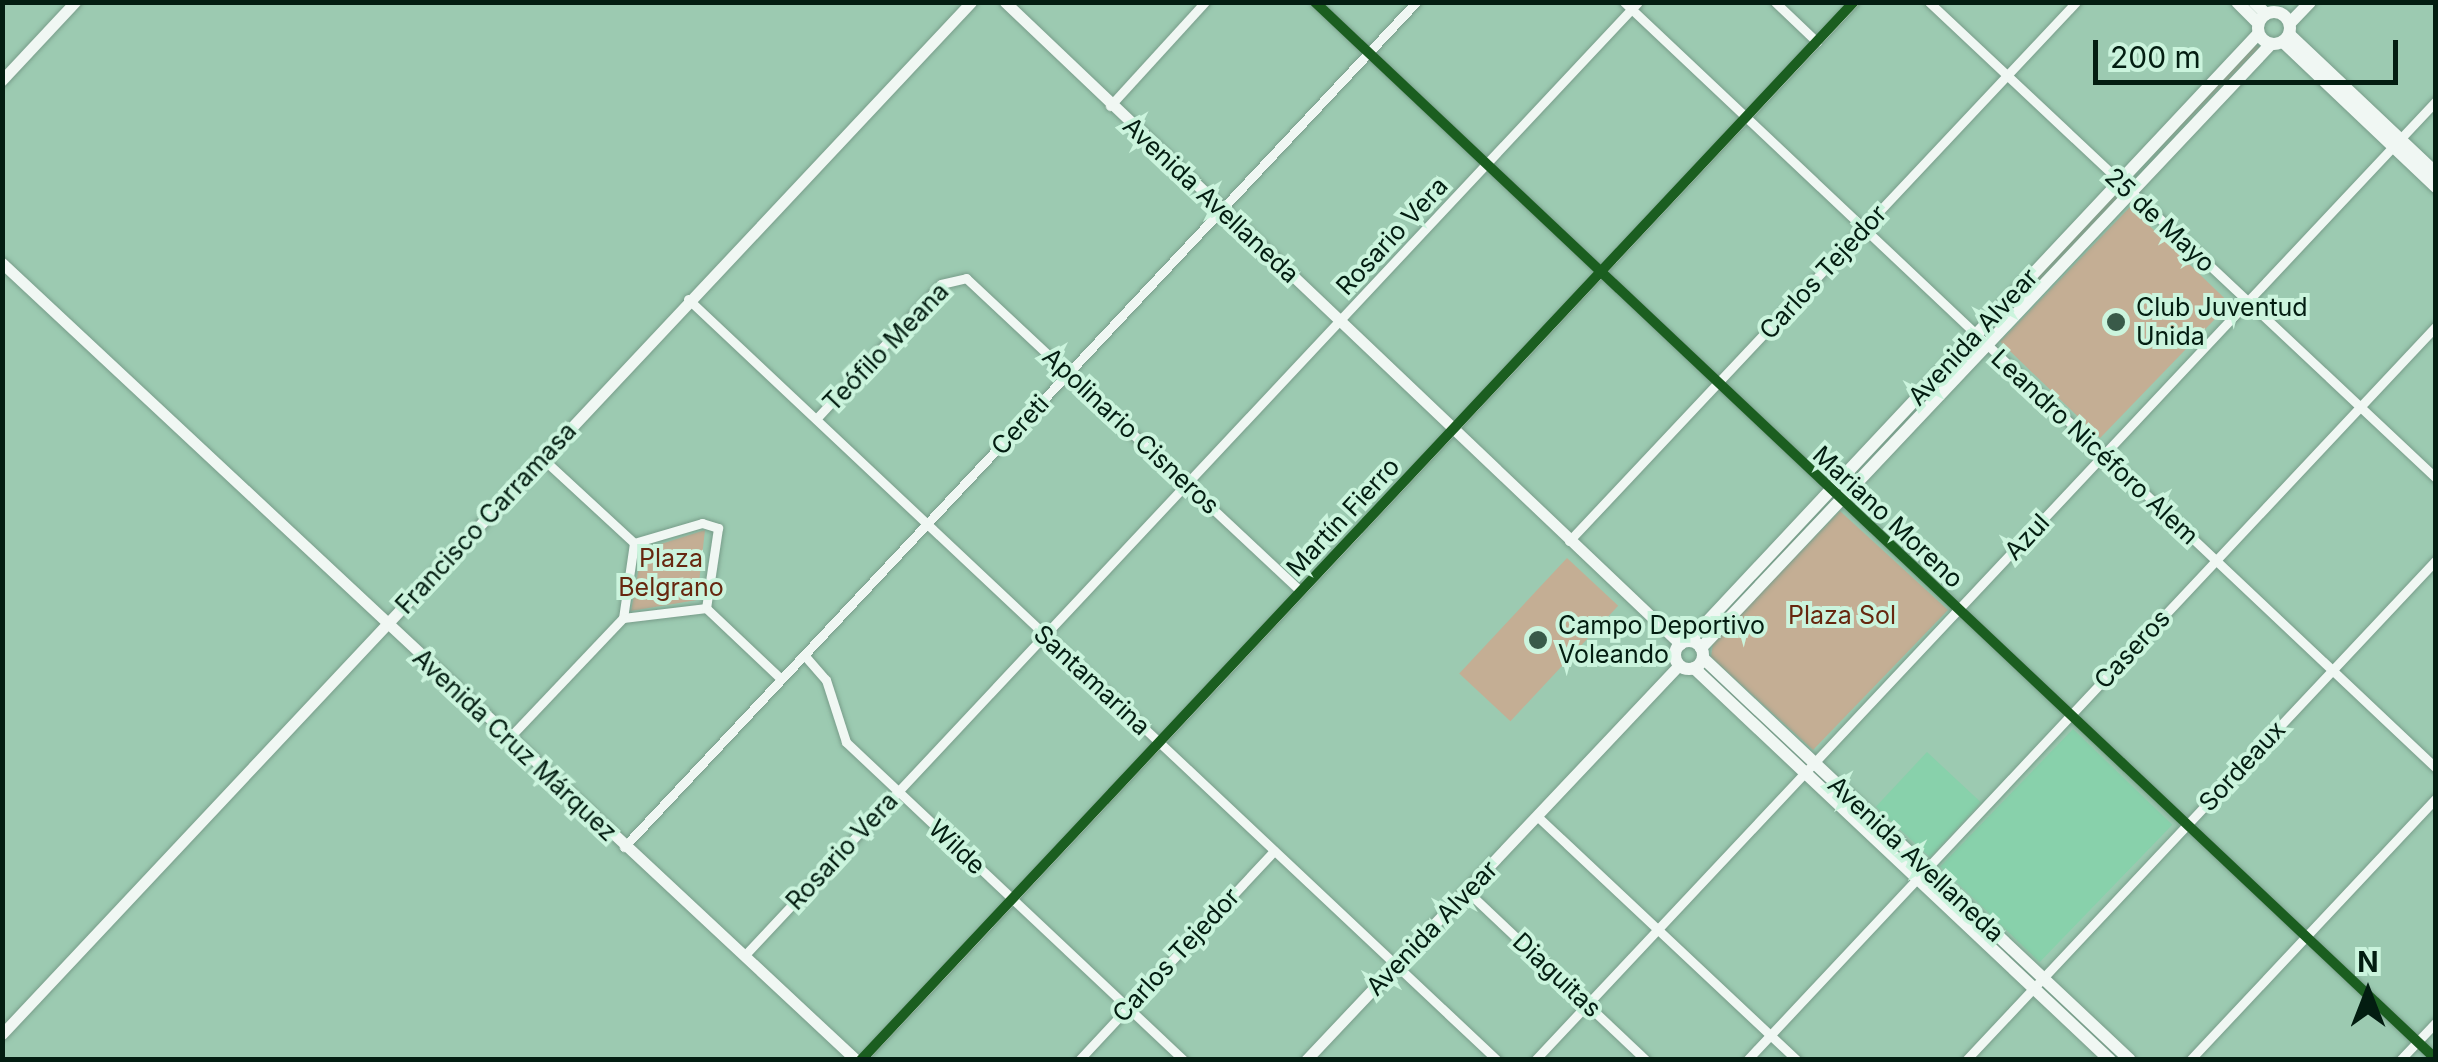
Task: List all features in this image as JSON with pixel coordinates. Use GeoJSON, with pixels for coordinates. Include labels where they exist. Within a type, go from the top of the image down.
{"type":"FeatureCollection","features":[{"type":"Feature","properties":{"kind":"main road"},"geometry":{"type":"LineString","coordinates":[[2237,2],[2270,17],[2283,36]]}},
{"type":"Feature","properties":{"kind":"main road"},"geometry":{"type":"LineString","coordinates":[[2254,2],[2283,36],[2396,143],[2436,187]]}},
{"type":"Feature","properties":{"kind":"main road","name":"Avenida Alvear"},"geometry":{"type":"LineString","coordinates":[[1691,654],[2283,36],[2310,2]]}},
{"type":"Feature","properties":{"kind":"main road","name":"Avenida Alvear"},"geometry":{"type":"LineString","coordinates":[[1691,654],[1830,489],[2270,17]]}},
{"type":"Feature","properties":{"kind":"main road"},"geometry":{"type":"LineString","coordinates":[[2396,143],[2436,173]]}},
{"type":"Feature","properties":{"kind":"main road","name":"Avenida Avellaneda"},"geometry":{"type":"LineString","coordinates":[[1691,654],[2038,983],[2130,1060]]}},
{"type":"Feature","properties":{"kind":"main road","name":"Avenida Avellaneda"},"geometry":{"type":"LineString","coordinates":[[2038,983],[2110,1060]]}},
{"type":"Feature","properties":{"kind":"street"},"geometry":{"type":"LineString","coordinates":[[2,80],[75,2]]}},
{"type":"Feature","properties":{"kind":"street","name":"Francisco Carramasa"},"geometry":{"type":"LineString","coordinates":[[2,1034],[970,2]]}},
{"type":"Feature","properties":{"kind":"street","name":"Avenida Avellaneda"},"geometry":{"type":"LineString","coordinates":[[1005,2],[1110,106],[1691,654]]}},
{"type":"Feature","properties":{"kind":"street"},"geometry":{"type":"LineString","coordinates":[[1110,106],[1206,2]]}},
{"type":"Feature","properties":{"kind":"street","name":"Mariano Moreno"},"geometry":{"type":"LineString","coordinates":[[1315,2],[2436,1060]]}},
{"type":"Feature","properties":{"kind":"street","name":"Cereti"},"geometry":{"type":"LineString","coordinates":[[624,847],[1416,2]]}},
{"type":"Feature","properties":{"kind":"street"},"geometry":{"type":"LineString","coordinates":[[1775,2],[1817,42]]}},
{"type":"Feature","properties":{"kind":"street","name":"Martín Fierro"},"geometry":{"type":"LineString","coordinates":[[858,1060],[1854,2]]}},
{"type":"Feature","properties":{"kind":"street","name":"25 de Mayo"},"geometry":{"type":"LineString","coordinates":[[1929,2],[2436,478]]}},
{"type":"Feature","properties":{"kind":"street","name":"Carlos Tejedor"},"geometry":{"type":"LineString","coordinates":[[1569,541],[2076,2]]}},
{"type":"Feature","properties":{"kind":"street","name":"Leandro Nicéforo Alem"},"geometry":{"type":"LineString","coordinates":[[1631,5],[2436,768]]}},
{"type":"Feature","properties":{"kind":"street","name":"Rosario Vera"},"geometry":{"type":"LineString","coordinates":[[744,956],[1631,5]]}},
{"type":"Feature","properties":{"kind":"street","name":"Azul"},"geometry":{"type":"LineString","coordinates":[[1535,1060],[2436,101]]}},
{"type":"Feature","properties":{"kind":"street","name":"Avenida Cruz Márquez"},"geometry":{"type":"LineString","coordinates":[[2,263],[624,847],[858,1060]]}},
{"type":"Feature","properties":{"kind":"street","name":"Apolinario Cisneros"},"geometry":{"type":"LineString","coordinates":[[956,277],[1069,372],[1301,592]]}},
{"type":"Feature","properties":{"kind":"street","name":"Teófilo Meana"},"geometry":{"type":"LineString","coordinates":[[816,419],[956,277]]}},
{"type":"Feature","properties":{"kind":"street","name":"Santamarina"},"geometry":{"type":"LineString","coordinates":[[688,299],[1496,1060]]}},
{"type":"Feature","properties":{"kind":"street","name":"Caseros"},"geometry":{"type":"LineString","coordinates":[[1747,1060],[2436,326]]}},
{"type":"Feature","properties":{"kind":"street"},"geometry":{"type":"LineString","coordinates":[[542,458],[634,543]]}},
{"type":"Feature","properties":{"kind":"street"},"geometry":{"type":"LineString","coordinates":[[634,543],[702,522],[718,528],[706,608]]}},
{"type":"Feature","properties":{"kind":"street"},"geometry":{"type":"LineString","coordinates":[[509,738],[624,618],[634,543]]}},
{"type":"Feature","properties":{"kind":"street","name":"Sordeaux"},"geometry":{"type":"LineString","coordinates":[[1966,1060],[2436,560]]}},
{"type":"Feature","properties":{"kind":"street"},"geometry":{"type":"LineString","coordinates":[[624,618],[706,608]]}},
{"type":"Feature","properties":{"kind":"street"},"geometry":{"type":"LineString","coordinates":[[706,608],[781,679]]}},
{"type":"Feature","properties":{"kind":"street","name":"Avenida Alvear"},"geometry":{"type":"LineString","coordinates":[[1306,1060],[1691,654]]}},
{"type":"Feature","properties":{"kind":"street","name":"Wilde"},"geometry":{"type":"LineString","coordinates":[[804,656],[826,680],[846,742],[1184,1060]]}},
{"type":"Feature","properties":{"kind":"street"},"geometry":{"type":"LineString","coordinates":[[2190,1060],[2436,798]]}},
{"type":"Feature","properties":{"kind":"street"},"geometry":{"type":"LineString","coordinates":[[1538,817],[1797,1060]]}},
{"type":"Feature","properties":{"kind":"street","name":"Carlos Tejedor"},"geometry":{"type":"LineString","coordinates":[[1079,1060],[1274,851]]}},
{"type":"Feature","properties":{"kind":"street","name":"Diaguitas"},"geometry":{"type":"LineString","coordinates":[[1467,891],[1646,1060]]}},
{"type":"Feature","properties":{"kind":"street"},"geometry":{"type":"LineString","coordinates":[[2400,1060],[2436,1022]]}},
{"type":"Feature","properties":{"kind":"shaded area"},"geometry":{"type":"Polygon","coordinates":[[[2073,729],[2172,825],[2040,962],[1940,866],[2073,729]]]}},
{"type":"Feature","properties":{"kind":"shaded area"},"geometry":{"type":"Polygon","coordinates":[[[1927,752],[1981,802],[1930,857],[1876,807],[1927,752]]]}},
{"type":"Feature","properties":{"kind":"green space"},"geometry":{"type":"Polygon","coordinates":[[[2256,45],[2259,47],[2133,176],[2256,45]]]}},
{"type":"Feature","properties":{"kind":"green space"},"geometry":{"type":"Polygon","coordinates":[[[2117,193],[2120,195],[1996,325],[1994,323],[2117,193]]]}},
{"type":"Feature","properties":{"kind":"green space","name":"Club Juventud Unida"},"geometry":{"type":"Polygon","coordinates":[[[2130,207],[2230,304],[2100,438],[2000,342],[2130,207]]]}},
{"type":"Feature","properties":{"kind":"green space","name":"Plaza Sol"},"geometry":{"type":"Polygon","coordinates":[[[1840,511],[1948,610],[1813,750],[1711,657],[1713,642],[1840,511]]]}},
{"type":"Feature","properties":{"kind":"green space","name":"Plaza Belgrano"},"geometry":{"type":"Polygon","coordinates":[[[705,530],[697,600],[631,611],[642,550],[705,530]]]}},
{"type":"Feature","properties":{"kind":"green space","name":"Campo Deportivo Voleando"},"geometry":{"type":"Polygon","coordinates":[[[1567,558],[1618,606],[1510,721],[1459,674],[1567,558]]]}},
{"type":"Feature","properties":{"kind":"cycle path"},"geometry":{"type":"LineString","coordinates":[[1315,2],[2436,1059]]}},
{"type":"Feature","properties":{"kind":"cycle path"},"geometry":{"type":"LineString","coordinates":[[861,1060],[1854,2]]}},
{"type":"Feature","properties":{"kind":"place","name":"Club Juventud Unida"},"geometry":{"type":"Point","coordinates":[2116,322]}},
{"type":"Feature","properties":{"kind":"place","name":"Campo Deportivo Voleando"},"geometry":{"type":"Point","coordinates":[1538,640]}}]}
